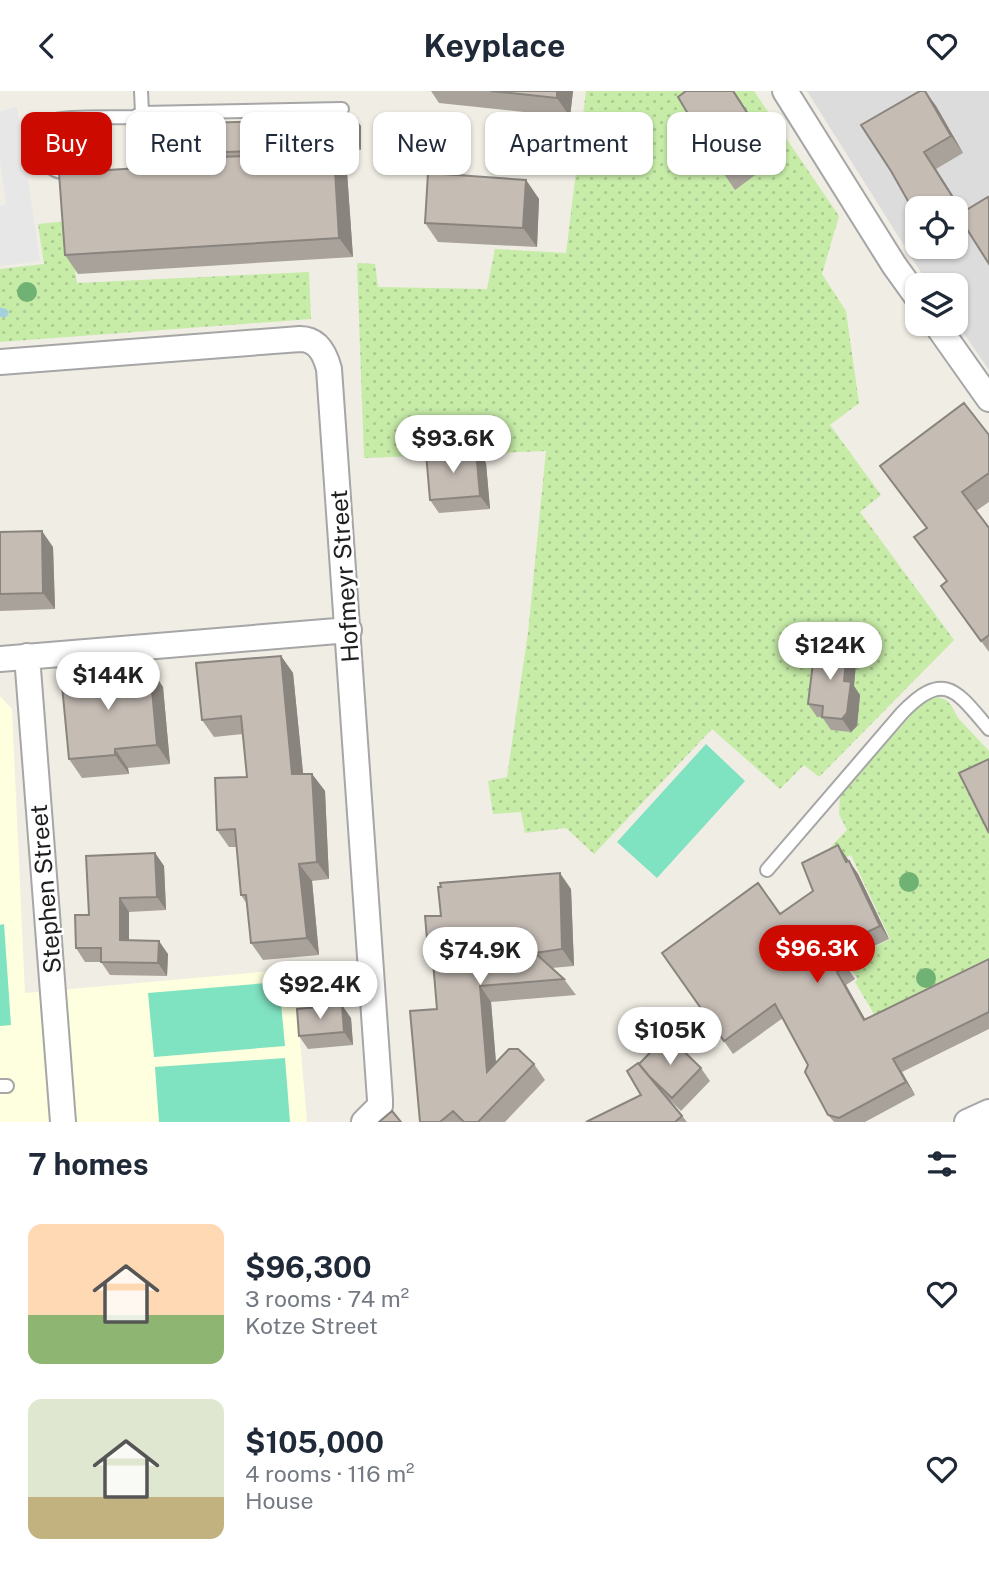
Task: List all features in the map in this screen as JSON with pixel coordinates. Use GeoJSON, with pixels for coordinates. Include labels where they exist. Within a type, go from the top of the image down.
{"type":"FeatureCollection","features":[{"type":"Feature","properties":{"kind":"street"},"geometry":{"type":"LineString","coordinates":[[785,91],[905,280]]}},
{"type":"Feature","properties":{"kind":"street"},"geometry":{"type":"LineString","coordinates":[[945,336],[989,398]]}},
{"type":"Feature","properties":{"kind":"street","name":"Hofmeyr Street"},"geometry":{"type":"LineString","coordinates":[[0,362],[300,339],[313,342],[324,354],[329,369],[349,630],[380,1100],[380,1106],[364,1122]]}},
{"type":"Feature","properties":{"kind":"street"},"geometry":{"type":"LineString","coordinates":[[0,659],[349,630]]}},
{"type":"Feature","properties":{"kind":"street","name":"Stephen Street"},"geometry":{"type":"LineString","coordinates":[[27,656],[62,1122]]}},
{"type":"Feature","properties":{"kind":"street"},"geometry":{"type":"LineString","coordinates":[[967,1122],[989,1112]]}},
{"type":"Feature","properties":{"kind":"lane"},"geometry":{"type":"LineString","coordinates":[[141,91],[142,112]]}},
{"type":"Feature","properties":{"kind":"lane"},"geometry":{"type":"LineString","coordinates":[[192,112],[342,109]]}},
{"type":"Feature","properties":{"kind":"lane"},"geometry":{"type":"LineString","coordinates":[[767,870],[902,713],[925,692],[938,687],[953,691],[989,729]]}},
{"type":"Feature","properties":{"kind":"shaded area"},"geometry":{"type":"Polygon","coordinates":[[[807,91],[989,91],[989,370],[966,336],[968,336],[968,273],[921,273],[913,259],[968,259],[968,196],[905,196],[905,247],[807,91]]]}},
{"type":"Feature","properties":{"kind":"shaded area"},"geometry":{"type":"Polygon","coordinates":[[[17,107],[21,134],[21,175],[27,175],[40,261],[0,266],[0,206],[6,204],[0,161],[0,111],[17,107]]]}},
{"type":"Feature","properties":{"kind":"shaded area"},"geometry":{"type":"Polygon","coordinates":[[[0,696],[12,709],[25,993],[294,969],[307,1122],[0,1122],[0,696]]]}},
{"type":"Feature","properties":{"kind":"green space"},"geometry":{"type":"Polygon","coordinates":[[[586,91],[754,91],[768,112],[667,112],[667,175],[786,175],[786,138],[839,216],[822,274],[846,311],[859,403],[830,425],[881,495],[860,512],[954,640],[819,777],[804,765],[780,789],[712,729],[594,854],[566,828],[525,833],[521,812],[493,814],[488,781],[507,777],[528,633],[546,451],[364,458],[357,263],[375,264],[378,287],[487,289],[495,249],[566,253],[576,175],[653,175],[653,112],[583,112],[586,91]]]}},
{"type":"Feature","properties":{"kind":"green space"},"geometry":{"type":"Polygon","coordinates":[[[67,221],[77,283],[309,272],[311,319],[0,342],[0,269],[44,264],[38,224],[67,221]]]}},
{"type":"Feature","properties":{"kind":"green space"},"geometry":{"type":"Polygon","coordinates":[[[938,697],[951,705],[958,718],[989,751],[989,974],[881,1026],[855,982],[858,979],[848,965],[859,955],[890,939],[851,855],[812,873],[810,868],[847,830],[839,814],[840,795],[920,705],[938,697]]]}},
{"type":"Feature","properties":{"kind":"green space"},"geometry":{"type":"Polygon","coordinates":[[[706,744],[745,781],[657,878],[617,842],[706,744]]]}},
{"type":"Feature","properties":{"kind":"green space"},"geometry":{"type":"Polygon","coordinates":[[[4,924],[11,1025],[0,1026],[0,925],[4,924]]]}},
{"type":"Feature","properties":{"kind":"green space"},"geometry":{"type":"Polygon","coordinates":[[[279,982],[285,1046],[154,1057],[148,993],[279,982]]]}},
{"type":"Feature","properties":{"kind":"green space"},"geometry":{"type":"Polygon","coordinates":[[[285,1058],[290,1122],[159,1122],[155,1067],[285,1058]]]}},
{"type":"Feature","properties":{"kind":"building"},"geometry":{"type":"Polygon","coordinates":[[[491,91],[557,91],[557,98],[491,91]]]}},
{"type":"Feature","properties":{"kind":"building"},"geometry":{"type":"Polygon","coordinates":[[[686,91],[733,91],[747,112],[687,112],[678,97],[686,91]]]}},
{"type":"Feature","properties":{"kind":"building"},"geometry":{"type":"Polygon","coordinates":[[[920,91],[925,91],[951,136],[924,152],[952,196],[905,196],[861,125],[920,91]]]}},
{"type":"Feature","properties":{"kind":"building"},"geometry":{"type":"Polygon","coordinates":[[[226,122],[240,122],[240,151],[226,152],[226,122]]]}},
{"type":"Feature","properties":{"kind":"building"},"geometry":{"type":"Polygon","coordinates":[[[240,156],[240,175],[335,175],[339,238],[65,255],[59,175],[112,175],[112,170],[126,169],[126,175],[226,175],[226,157],[240,156]]]}},
{"type":"Feature","properties":{"kind":"building"},"geometry":{"type":"Polygon","coordinates":[[[428,175],[526,180],[523,228],[425,223],[428,175]]]}},
{"type":"Feature","properties":{"kind":"building"},"geometry":{"type":"Polygon","coordinates":[[[988,197],[989,264],[968,231],[968,209],[988,197]]]}},
{"type":"Feature","properties":{"kind":"building"},"geometry":{"type":"Polygon","coordinates":[[[964,403],[989,435],[989,473],[962,492],[989,528],[989,635],[981,641],[941,586],[947,581],[914,537],[927,528],[880,466],[964,403]]]}},
{"type":"Feature","properties":{"kind":"building"},"geometry":{"type":"Polygon","coordinates":[[[476,450],[480,496],[430,500],[426,453],[476,450]]]}},
{"type":"Feature","properties":{"kind":"building"},"geometry":{"type":"Polygon","coordinates":[[[42,531],[43,593],[0,594],[0,532],[42,531]]]}},
{"type":"Feature","properties":{"kind":"building"},"geometry":{"type":"Polygon","coordinates":[[[815,646],[847,650],[844,681],[851,682],[847,713],[842,719],[822,717],[823,706],[808,704],[815,646]]]}},
{"type":"Feature","properties":{"kind":"building"},"geometry":{"type":"Polygon","coordinates":[[[281,656],[292,774],[312,774],[317,862],[299,864],[307,938],[251,943],[246,895],[241,895],[235,829],[217,830],[215,778],[247,777],[241,716],[202,720],[196,663],[281,656]]]}},
{"type":"Feature","properties":{"kind":"building"},"geometry":{"type":"Polygon","coordinates":[[[150,668],[157,745],[115,749],[115,755],[69,759],[61,675],[150,668]]]}},
{"type":"Feature","properties":{"kind":"building"},"geometry":{"type":"Polygon","coordinates":[[[989,759],[989,833],[959,773],[989,759]]]}},
{"type":"Feature","properties":{"kind":"building"},"geometry":{"type":"Polygon","coordinates":[[[838,845],[846,862],[849,861],[880,926],[834,948],[846,966],[837,972],[864,1020],[989,959],[989,1012],[893,1059],[906,1082],[839,1118],[828,1115],[805,1072],[808,1065],[775,1004],[724,1041],[662,953],[758,883],[780,914],[813,891],[802,863],[838,845]]]}},
{"type":"Feature","properties":{"kind":"building"},"geometry":{"type":"Polygon","coordinates":[[[155,853],[157,897],[120,898],[120,940],[159,941],[158,963],[101,962],[101,948],[76,948],[75,915],[89,915],[86,856],[155,853]]]}},
{"type":"Feature","properties":{"kind":"building"},"geometry":{"type":"Polygon","coordinates":[[[560,873],[562,949],[535,953],[564,979],[480,986],[487,1072],[509,1049],[518,1049],[534,1064],[478,1122],[464,1122],[453,1111],[440,1122],[420,1122],[410,1011],[437,1009],[425,916],[441,916],[438,887],[441,887],[440,883],[560,873]]]}},
{"type":"Feature","properties":{"kind":"building"},"geometry":{"type":"Polygon","coordinates":[[[342,1005],[344,1032],[299,1036],[297,1009],[342,1005]]]}},
{"type":"Feature","properties":{"kind":"building"},"geometry":{"type":"Polygon","coordinates":[[[667,1035],[701,1068],[672,1098],[639,1064],[667,1035]]]}},
{"type":"Feature","properties":{"kind":"building"},"geometry":{"type":"Polygon","coordinates":[[[638,1063],[682,1116],[675,1122],[586,1122],[641,1095],[627,1071],[638,1063]]]}},
{"type":"Feature","properties":{"kind":"building"},"geometry":{"type":"Polygon","coordinates":[[[392,1111],[401,1122],[379,1122],[392,1111]]]}},
{"type":"Feature","properties":{"kind":"waterway"},"geometry":{"type":"LineString","coordinates":[[0,312],[4,313]]}}]}
